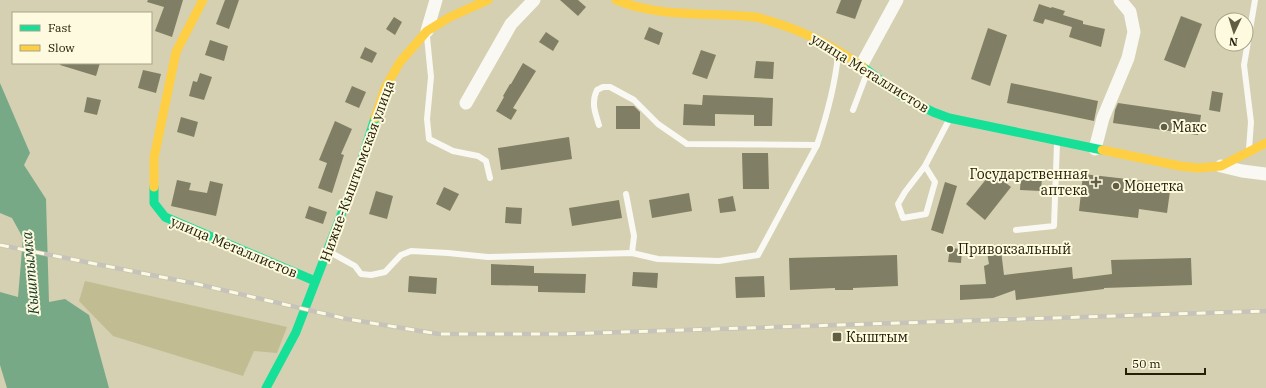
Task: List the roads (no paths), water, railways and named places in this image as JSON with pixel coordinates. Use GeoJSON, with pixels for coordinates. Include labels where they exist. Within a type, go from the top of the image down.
{"type":"FeatureCollection","features":[{"type":"Feature","properties":{"kind":"main road","name":"улица Металлистов"},"geometry":{"type":"LineString","coordinates":[[203,0],[176,52],[154,158],[154,203],[165,217],[315,281]]}},
{"type":"Feature","properties":{"kind":"main road"},"geometry":{"type":"LineString","coordinates":[[427,30],[450,16],[488,0]]}},
{"type":"Feature","properties":{"kind":"main road","name":"улица Металлистов"},"geometry":{"type":"LineString","coordinates":[[616,0],[644,8],[687,14],[751,16],[764,18],[810,35],[839,52],[900,94],[934,112],[949,118],[1180,166],[1198,168],[1221,166]]}},
{"type":"Feature","properties":{"kind":"main road","name":"Нижне-Кыштымская улица"},"geometry":{"type":"LineString","coordinates":[[271,386],[296,332],[328,251],[358,171],[385,88],[400,62],[427,30]]}},
{"type":"Feature","properties":{"kind":"main road"},"geometry":{"type":"LineString","coordinates":[[1221,166],[1266,143]]}},
{"type":"Feature","properties":{"kind":"street","name":"Нижне-Кыштымская улица"},"geometry":{"type":"LineString","coordinates":[[427,30],[436,0]]}},
{"type":"Feature","properties":{"kind":"street"},"geometry":{"type":"LineString","coordinates":[[466,103],[511,24],[534,0]]}},
{"type":"Feature","properties":{"kind":"street"},"geometry":{"type":"LineString","coordinates":[[864,69],[897,0]]}},
{"type":"Feature","properties":{"kind":"street"},"geometry":{"type":"LineString","coordinates":[[1096,149],[1103,118],[1128,58],[1134,32],[1130,12],[1120,0]]}},
{"type":"Feature","properties":{"kind":"street","name":"улица Металлистов"},"geometry":{"type":"LineString","coordinates":[[1221,166],[1242,171],[1266,174]]}},
{"type":"Feature","properties":{"kind":"lane"},"geometry":{"type":"LineString","coordinates":[[1248,153],[1251,122],[1244,64],[1255,0]]}},
{"type":"Feature","properties":{"kind":"lane"},"geometry":{"type":"LineString","coordinates":[[427,30],[431,77],[427,119],[429,139],[453,151],[478,156],[486,161],[490,178]]}},
{"type":"Feature","properties":{"kind":"lane"},"geometry":{"type":"LineString","coordinates":[[328,251],[355,266],[361,274],[371,275],[385,272],[401,255],[411,251],[488,257],[632,253],[658,259],[719,261],[758,255],[817,145],[828,112],[836,78],[839,52]]}},
{"type":"Feature","properties":{"kind":"lane"},"geometry":{"type":"LineString","coordinates":[[853,110],[864,69]]}},
{"type":"Feature","properties":{"kind":"lane"},"geometry":{"type":"LineString","coordinates":[[599,125],[594,111],[594,96],[597,90],[603,86],[610,87],[634,100],[658,124],[687,144],[817,145]]}},
{"type":"Feature","properties":{"kind":"lane"},"geometry":{"type":"LineString","coordinates":[[925,166],[935,182],[926,214],[903,218],[898,204],[905,192],[925,166],[949,118]]}},
{"type":"Feature","properties":{"kind":"lane"},"geometry":{"type":"LineString","coordinates":[[1016,230],[1054,226],[1057,141]]}},
{"type":"Feature","properties":{"kind":"lane"},"geometry":{"type":"LineString","coordinates":[[626,194],[634,236],[632,253]]}},
{"type":"Feature","properties":{"kind":"water","name":"Кыштымка"},"geometry":{"type":"Polygon","coordinates":[[[0,83],[30,153],[24,165],[46,199],[49,302],[65,299],[89,315],[109,388],[7,388],[0,365],[0,292],[18,297],[23,238],[12,218],[0,213],[0,83]]]}},
{"type":"Feature","properties":{"kind":"railway"},"geometry":{"type":"LineString","coordinates":[[0,245],[197,284],[347,319],[439,334],[563,334],[1266,311]]}},
{"type":"Feature","properties":{"kind":"place","name":"Макс"},"geometry":{"type":"Point","coordinates":[1164,127]}},
{"type":"Feature","properties":{"kind":"place","name":"Государственная аптека"},"geometry":{"type":"Point","coordinates":[1096,182]}},
{"type":"Feature","properties":{"kind":"place","name":"Монетка"},"geometry":{"type":"Point","coordinates":[1116,186]}},
{"type":"Feature","properties":{"kind":"place","name":"Привокзальный"},"geometry":{"type":"Point","coordinates":[950,249]}},
{"type":"Feature","properties":{"kind":"place","name":"Кыштым"},"geometry":{"type":"Point","coordinates":[837,337]}}]}
